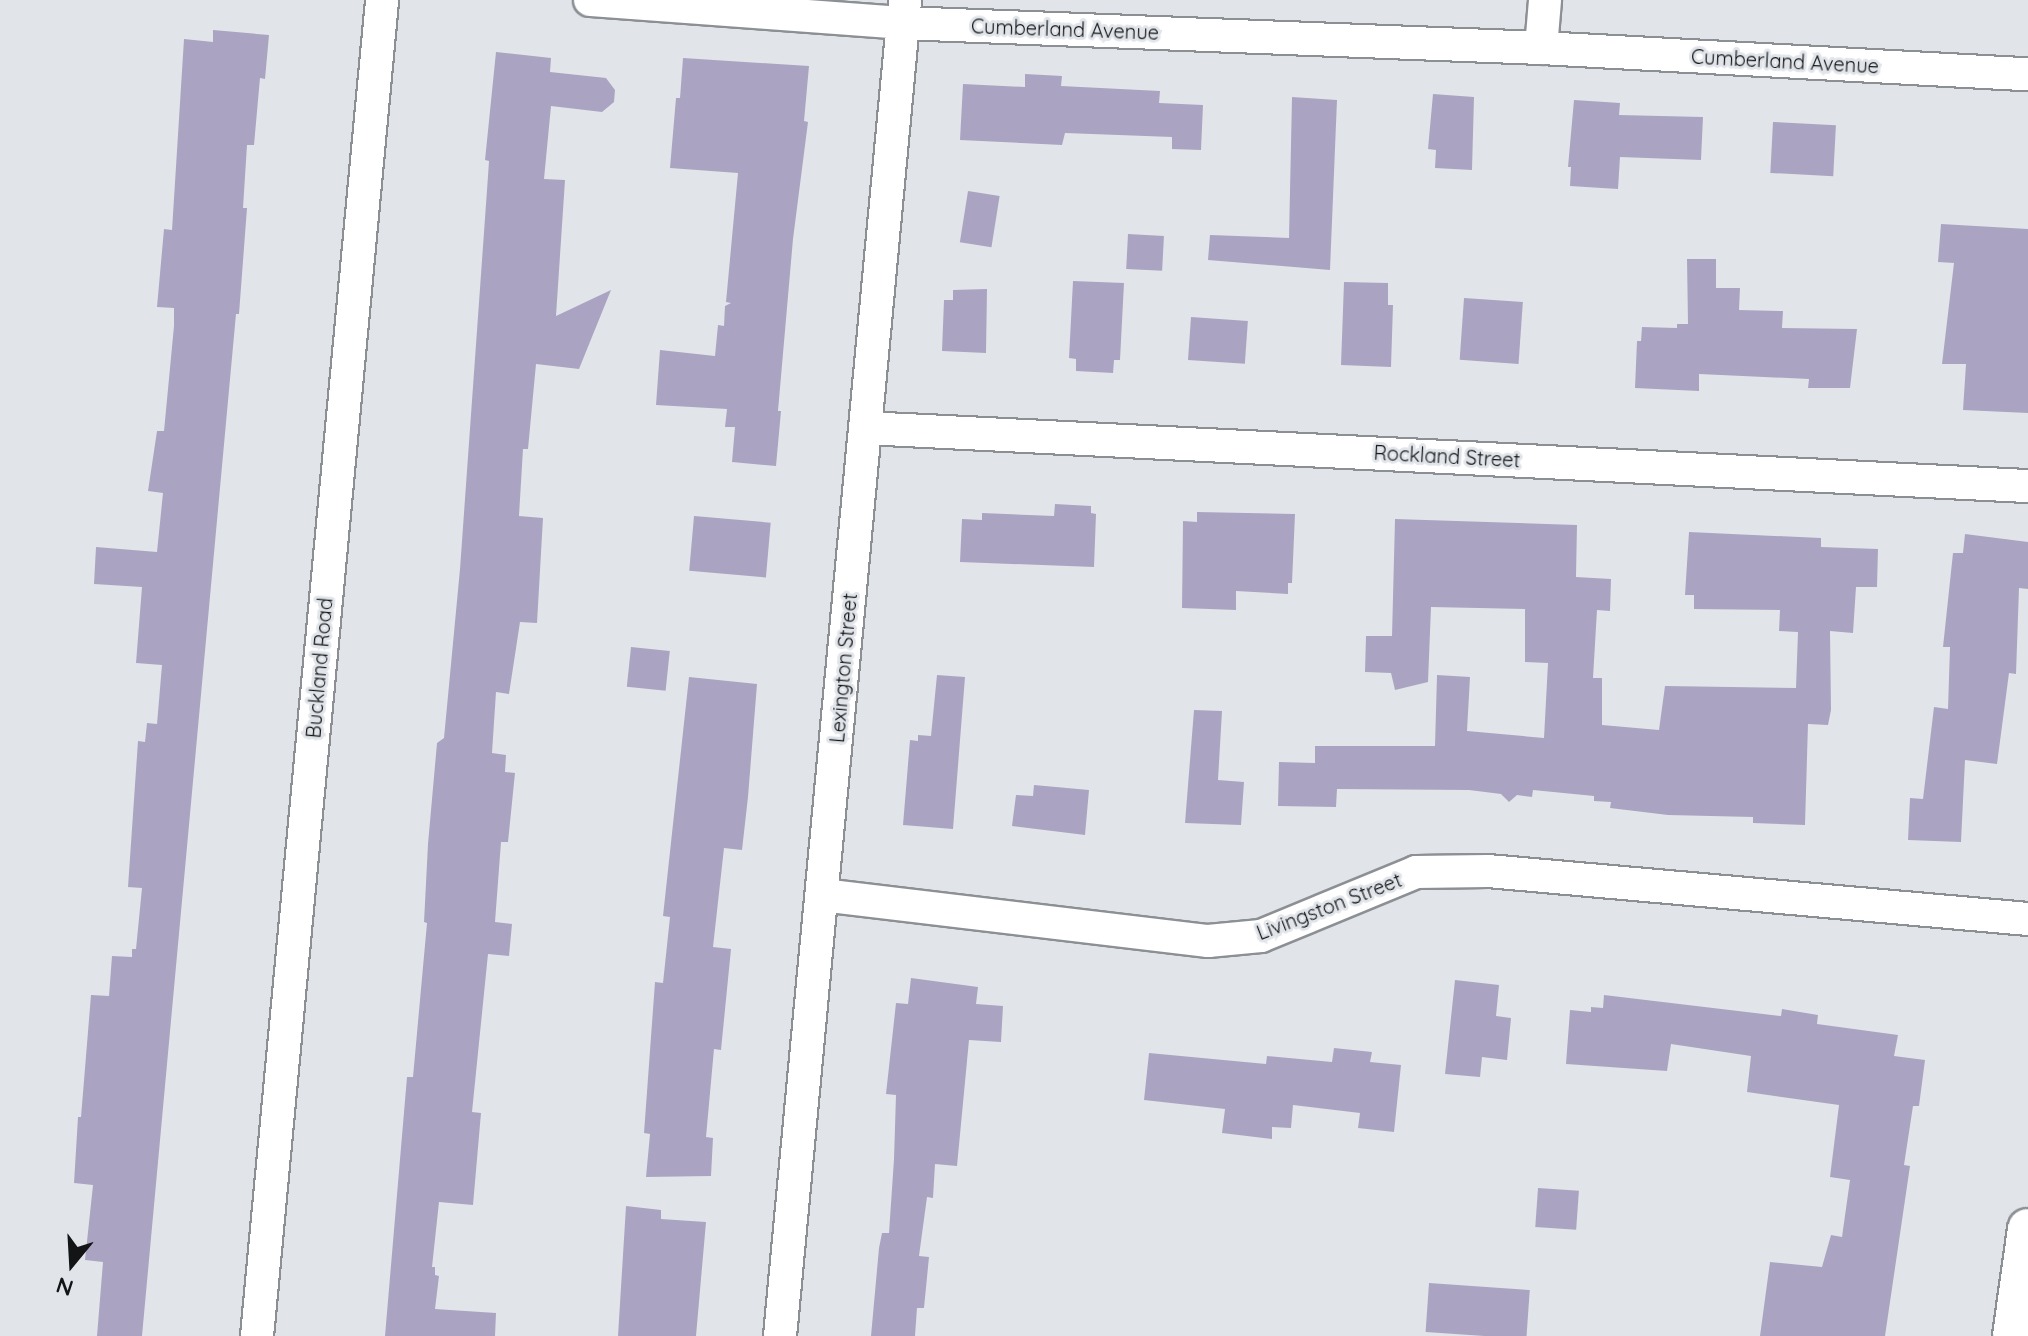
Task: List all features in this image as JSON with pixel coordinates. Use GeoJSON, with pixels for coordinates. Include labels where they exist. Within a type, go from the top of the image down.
{"type":"FeatureCollection","features":[{"type":"Feature","properties":{"kind":"street","name":"Buckland Road"},"geometry":{"type":"LineString","coordinates":[[257,1336],[382,0]]}},
{"type":"Feature","properties":{"kind":"street","name":"Cumberland Avenue"},"geometry":{"type":"LineString","coordinates":[[590,0],[903,11],[2028,74]]}},
{"type":"Feature","properties":{"kind":"street"},"geometry":{"type":"LineString","coordinates":[[1541,48],[1545,0]]}},
{"type":"Feature","properties":{"kind":"street","name":"Lexington Street"},"geometry":{"type":"LineString","coordinates":[[780,1336],[903,11]]}},
{"type":"Feature","properties":{"kind":"street","name":"Rockland Street"},"geometry":{"type":"LineString","coordinates":[[865,428],[2028,486]]}},
{"type":"Feature","properties":{"kind":"street","name":"Livingston Street"},"geometry":{"type":"LineString","coordinates":[[822,895],[1208,941],[1261,936],[1416,872],[1488,871],[2028,919]]}},
{"type":"Feature","properties":{"kind":"street"},"geometry":{"type":"LineString","coordinates":[[2013,1336],[2028,1229]]}},
{"type":"Feature","properties":{"kind":"building"},"geometry":{"type":"Polygon","coordinates":[[[213,30],[269,35],[265,79],[260,78],[254,145],[247,145],[243,208],[247,208],[239,314],[236,314],[142,1336],[97,1336],[103,1262],[85,1260],[93,1185],[74,1183],[78,1117],[81,1117],[91,995],[109,996],[112,956],[132,957],[132,949],[136,949],[142,888],[128,887],[138,741],[145,742],[147,723],[157,724],[162,665],[136,663],[142,587],[94,584],[96,547],[157,552],[163,493],[148,491],[157,431],[164,431],[174,308],[157,307],[164,229],[172,230],[184,39],[213,42],[213,30]]]}},
{"type":"Feature","properties":{"kind":"building"},"geometry":{"type":"Polygon","coordinates":[[[496,52],[551,58],[550,72],[606,78],[615,90],[614,102],[602,112],[551,106],[544,179],[565,180],[556,316],[611,290],[579,369],[536,364],[528,449],[523,449],[519,516],[543,518],[537,623],[520,622],[509,694],[496,692],[492,753],[506,755],[505,772],[515,773],[508,842],[501,842],[495,922],[512,924],[509,956],[488,954],[472,1112],[481,1113],[473,1205],[439,1202],[432,1267],[435,1267],[435,1275],[439,1276],[435,1309],[496,1313],[495,1336],[385,1336],[407,1077],[413,1077],[427,923],[424,922],[428,844],[437,743],[444,738],[460,569],[489,161],[485,160],[496,52]]]}},
{"type":"Feature","properties":{"kind":"building"},"geometry":{"type":"Polygon","coordinates":[[[683,58],[809,66],[804,121],[808,122],[793,239],[776,466],[732,462],[735,427],[725,427],[727,409],[656,405],[660,350],[715,356],[718,325],[724,326],[725,306],[731,303],[726,302],[738,173],[670,168],[683,58]]]}},
{"type":"Feature","properties":{"kind":"building"},"geometry":{"type":"Polygon","coordinates":[[[1025,74],[1062,76],[1061,86],[1160,91],[1159,103],[1203,105],[1201,150],[1172,149],[1172,137],[1065,133],[1062,145],[960,140],[963,84],[1025,87],[1025,74]]]}},
{"type":"Feature","properties":{"kind":"building"},"geometry":{"type":"Polygon","coordinates":[[[1433,94],[1474,97],[1472,170],[1435,168],[1436,150],[1428,149],[1433,94]]]}},
{"type":"Feature","properties":{"kind":"building"},"geometry":{"type":"Polygon","coordinates":[[[1292,97],[1337,100],[1330,270],[1208,260],[1210,235],[1289,238],[1292,97]]]}},
{"type":"Feature","properties":{"kind":"building"},"geometry":{"type":"Polygon","coordinates":[[[1574,100],[1620,103],[1619,115],[1703,117],[1701,160],[1620,157],[1618,189],[1570,186],[1571,167],[1568,167],[1574,100]]]}},
{"type":"Feature","properties":{"kind":"building"},"geometry":{"type":"Polygon","coordinates":[[[1773,122],[1836,125],[1833,176],[1770,173],[1773,122]]]}},
{"type":"Feature","properties":{"kind":"building"},"geometry":{"type":"Polygon","coordinates":[[[968,191],[1000,196],[991,247],[960,242],[968,191]]]}},
{"type":"Feature","properties":{"kind":"building"},"geometry":{"type":"Polygon","coordinates":[[[1941,224],[2028,229],[2028,413],[1963,410],[1966,364],[1942,364],[1954,263],[1938,262],[1941,224]]]}},
{"type":"Feature","properties":{"kind":"building"},"geometry":{"type":"Polygon","coordinates":[[[1128,234],[1164,236],[1162,271],[1126,269],[1128,234]]]}},
{"type":"Feature","properties":{"kind":"building"},"geometry":{"type":"Polygon","coordinates":[[[1687,259],[1716,259],[1716,288],[1740,288],[1739,310],[1783,311],[1782,328],[1857,329],[1850,388],[1808,388],[1809,379],[1699,374],[1699,391],[1635,388],[1637,341],[1641,341],[1642,327],[1677,328],[1677,324],[1688,324],[1687,259]]]}},
{"type":"Feature","properties":{"kind":"building"},"geometry":{"type":"Polygon","coordinates":[[[1073,281],[1124,283],[1120,360],[1114,360],[1113,373],[1076,371],[1076,359],[1069,358],[1073,281]]]}},
{"type":"Feature","properties":{"kind":"building"},"geometry":{"type":"Polygon","coordinates":[[[1344,282],[1388,283],[1388,305],[1393,305],[1391,367],[1341,365],[1344,282]]]}},
{"type":"Feature","properties":{"kind":"building"},"geometry":{"type":"Polygon","coordinates":[[[987,289],[986,353],[942,351],[944,300],[953,300],[953,290],[987,289]]]}},
{"type":"Feature","properties":{"kind":"building"},"geometry":{"type":"Polygon","coordinates":[[[1464,298],[1523,302],[1519,364],[1460,360],[1464,298]]]}},
{"type":"Feature","properties":{"kind":"building"},"geometry":{"type":"Polygon","coordinates":[[[1191,317],[1248,321],[1245,364],[1188,360],[1191,317]]]}},
{"type":"Feature","properties":{"kind":"building"},"geometry":{"type":"Polygon","coordinates":[[[1055,504],[1091,506],[1091,513],[1096,514],[1094,567],[960,562],[962,519],[982,520],[982,513],[1054,516],[1055,504]]]}},
{"type":"Feature","properties":{"kind":"building"},"geometry":{"type":"Polygon","coordinates":[[[1197,512],[1295,514],[1292,583],[1288,583],[1288,594],[1236,591],[1236,610],[1182,608],[1183,521],[1197,522],[1197,512]]]}},
{"type":"Feature","properties":{"kind":"building"},"geometry":{"type":"Polygon","coordinates":[[[694,516],[771,523],[766,578],[689,571],[694,516]]]}},
{"type":"Feature","properties":{"kind":"building"},"geometry":{"type":"Polygon","coordinates":[[[1395,519],[1577,525],[1576,577],[1611,579],[1610,611],[1597,610],[1593,678],[1602,678],[1602,725],[1659,730],[1665,686],[1796,688],[1798,632],[1779,631],[1780,610],[1694,609],[1694,595],[1685,595],[1689,532],[1821,538],[1821,547],[1878,549],[1877,587],[1856,587],[1853,633],[1830,631],[1831,710],[1828,725],[1808,724],[1805,825],[1753,823],[1753,817],[1668,815],[1610,808],[1611,802],[1594,801],[1594,796],[1533,790],[1532,797],[1517,795],[1509,802],[1501,794],[1469,790],[1337,789],[1336,807],[1278,806],[1279,762],[1315,763],[1315,746],[1435,746],[1437,675],[1470,677],[1467,731],[1544,738],[1548,663],[1525,662],[1525,609],[1431,607],[1428,682],[1395,690],[1391,673],[1365,672],[1366,636],[1392,636],[1395,519]]]}},
{"type":"Feature","properties":{"kind":"building"},"geometry":{"type":"Polygon","coordinates":[[[1965,534],[2028,542],[2028,589],[2019,588],[2016,674],[2009,673],[1997,764],[1965,760],[1961,842],[1908,840],[1910,798],[1923,799],[1934,707],[1948,709],[1950,647],[1943,647],[1953,553],[1963,553],[1965,534]]]}},
{"type":"Feature","properties":{"kind":"building"},"geometry":{"type":"Polygon","coordinates":[[[631,647],[670,651],[666,691],[627,687],[631,647]]]}},
{"type":"Feature","properties":{"kind":"building"},"geometry":{"type":"Polygon","coordinates":[[[937,675],[965,677],[953,829],[903,825],[910,740],[918,741],[918,735],[931,736],[937,675]]]}},
{"type":"Feature","properties":{"kind":"building"},"geometry":{"type":"Polygon","coordinates":[[[689,677],[757,684],[748,797],[742,850],[724,848],[713,947],[731,949],[721,1050],[714,1049],[706,1137],[713,1138],[711,1176],[646,1177],[650,1134],[644,1133],[655,982],[663,983],[670,917],[663,916],[689,677]]]}},
{"type":"Feature","properties":{"kind":"building"},"geometry":{"type":"Polygon","coordinates":[[[1194,710],[1222,711],[1218,780],[1244,782],[1241,825],[1185,823],[1194,710]]]}},
{"type":"Feature","properties":{"kind":"building"},"geometry":{"type":"Polygon","coordinates":[[[1034,785],[1089,790],[1085,835],[1012,826],[1016,795],[1033,796],[1034,785]]]}},
{"type":"Feature","properties":{"kind":"building"},"geometry":{"type":"Polygon","coordinates":[[[911,978],[978,987],[976,1004],[1003,1006],[1001,1042],[969,1040],[957,1166],[935,1164],[933,1198],[927,1197],[919,1256],[929,1257],[924,1308],[917,1308],[915,1336],[871,1336],[879,1248],[882,1233],[889,1233],[896,1095],[886,1094],[896,1003],[908,1004],[911,978]]]}},
{"type":"Feature","properties":{"kind":"building"},"geometry":{"type":"Polygon","coordinates":[[[1455,980],[1499,985],[1496,1016],[1511,1018],[1507,1060],[1482,1057],[1480,1077],[1445,1074],[1455,980]]]}},
{"type":"Feature","properties":{"kind":"building"},"geometry":{"type":"Polygon","coordinates":[[[1604,995],[1781,1016],[1782,1009],[1818,1015],[1817,1024],[1898,1035],[1894,1056],[1925,1060],[1919,1106],[1913,1106],[1904,1165],[1910,1166],[1885,1336],[1760,1336],[1770,1262],[1822,1267],[1831,1235],[1842,1237],[1850,1180],[1830,1177],[1839,1105],[1747,1092],[1751,1056],[1671,1044],[1667,1071],[1566,1064],[1570,1010],[1591,1012],[1591,1007],[1603,1008],[1604,995]]]}},
{"type":"Feature","properties":{"kind":"building"},"geometry":{"type":"Polygon","coordinates":[[[1334,1048],[1372,1052],[1370,1062],[1401,1065],[1394,1132],[1358,1128],[1360,1113],[1293,1105],[1291,1128],[1272,1127],[1272,1139],[1222,1133],[1225,1109],[1144,1100],[1149,1053],[1266,1064],[1267,1056],[1332,1062],[1334,1048]]]}},
{"type":"Feature","properties":{"kind":"building"},"geometry":{"type":"Polygon","coordinates":[[[1538,1188],[1579,1191],[1576,1230],[1535,1227],[1538,1188]]]}},
{"type":"Feature","properties":{"kind":"building"},"geometry":{"type":"Polygon","coordinates":[[[626,1206],[661,1210],[661,1219],[706,1222],[696,1336],[618,1336],[626,1206]]]}},
{"type":"Feature","properties":{"kind":"building"},"geometry":{"type":"Polygon","coordinates":[[[1429,1283],[1530,1290],[1527,1336],[1426,1332],[1429,1283]]]}}]}
